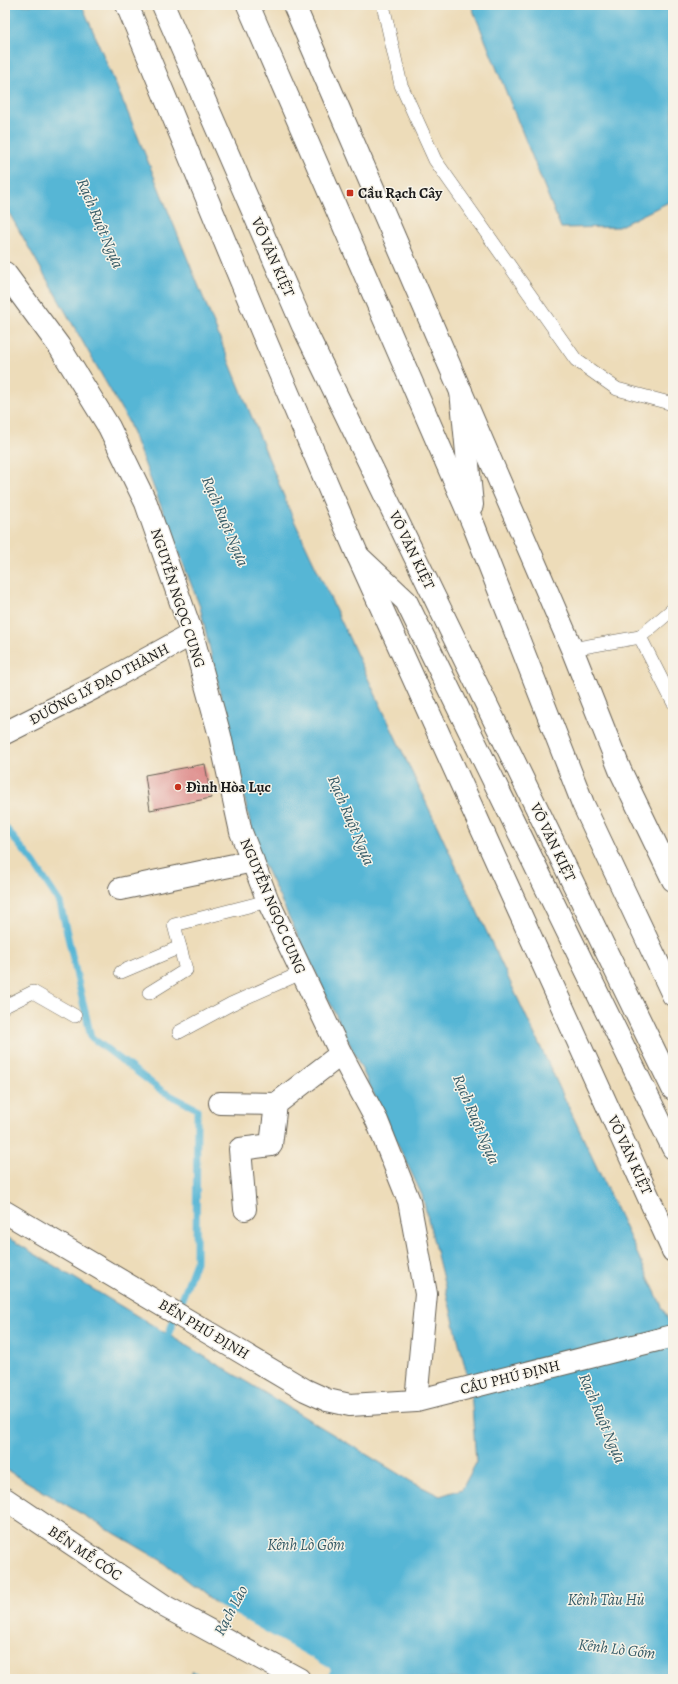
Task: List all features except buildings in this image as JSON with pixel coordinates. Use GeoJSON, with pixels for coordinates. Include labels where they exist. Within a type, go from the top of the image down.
{"type":"FeatureCollection","features":[{"type":"Feature","properties":{"kind":"main road","name":"VÕ VĂN KIỆT"},"geometry":{"type":"LineString","coordinates":[[127,5],[265,338],[358,556],[673,1251]]}},
{"type":"Feature","properties":{"kind":"main road","name":"VÕ VĂN KIỆT"},"geometry":{"type":"LineString","coordinates":[[163,5],[303,326],[673,1089]]}},
{"type":"Feature","properties":{"kind":"main road"},"geometry":{"type":"LineString","coordinates":[[248,5],[474,526],[583,804],[673,995]]}},
{"type":"Feature","properties":{"kind":"main road"},"geometry":{"type":"LineString","coordinates":[[294,5],[572,649],[620,770],[673,880]]}},
{"type":"Feature","properties":{"kind":"main road","name":"NGUYỄN NGỌC CUNG"},"geometry":{"type":"LineString","coordinates":[[5,273],[59,346],[109,428],[146,503],[192,634],[220,736],[241,832],[268,901],[301,973],[341,1054],[377,1121],[409,1201],[426,1294],[416,1401]]}},
{"type":"Feature","properties":{"kind":"main road"},"geometry":{"type":"LineString","coordinates":[[461,391],[474,526]]}},
{"type":"Feature","properties":{"kind":"main road","name":"VÕ VĂN KIỆT"},"geometry":{"type":"LineString","coordinates":[[358,556],[406,601],[673,1148]]}},
{"type":"Feature","properties":{"kind":"main road","name":"ĐƯỜNG LÝ ĐẠO THÀNH"},"geometry":{"type":"LineString","coordinates":[[5,733],[94,688],[192,634]]}},
{"type":"Feature","properties":{"kind":"main road"},"geometry":{"type":"LineString","coordinates":[[120,889],[253,862]]}},
{"type":"Feature","properties":{"kind":"main road"},"geometry":{"type":"LineString","coordinates":[[220,1103],[276,1104],[341,1054]]}},
{"type":"Feature","properties":{"kind":"main road"},"geometry":{"type":"LineString","coordinates":[[245,1209],[240,1149],[271,1145],[276,1104]]}},
{"type":"Feature","properties":{"kind":"main road","name":"BẾN PHÚ ĐỊNH"},"geometry":{"type":"LineString","coordinates":[[5,1212],[150,1296],[305,1390],[327,1400],[350,1405],[416,1401]]}},
{"type":"Feature","properties":{"kind":"main road","name":"CẦU PHÚ ĐỊNH"},"geometry":{"type":"LineString","coordinates":[[416,1401],[673,1336]]}},
{"type":"Feature","properties":{"kind":"main road","name":"BẾN MỄ CỐC"},"geometry":{"type":"LineString","coordinates":[[5,1499],[166,1607],[299,1679]]}},
{"type":"Feature","properties":{"kind":"lane"},"geometry":{"type":"LineString","coordinates":[[383,5],[401,85],[435,160],[576,360],[617,389],[673,404]]}},
{"type":"Feature","properties":{"kind":"lane"},"geometry":{"type":"LineString","coordinates":[[572,649],[640,637],[673,609]]}},
{"type":"Feature","properties":{"kind":"lane"},"geometry":{"type":"LineString","coordinates":[[640,637],[673,702]]}},
{"type":"Feature","properties":{"kind":"lane"},"geometry":{"type":"LineString","coordinates":[[149,993],[186,970],[174,924],[268,901]]}},
{"type":"Feature","properties":{"kind":"lane"},"geometry":{"type":"LineString","coordinates":[[121,972],[180,947]]}},
{"type":"Feature","properties":{"kind":"lane"},"geometry":{"type":"LineString","coordinates":[[180,1032],[231,1004],[301,973]]}},
{"type":"Feature","properties":{"kind":"lane"},"geometry":{"type":"LineString","coordinates":[[5,1006],[33,992],[75,1016]]}},
{"type":"Feature","properties":{"kind":"water"},"geometry":{"type":"Polygon","coordinates":[[[5,5],[82,5],[136,132],[292,516],[673,1330],[673,1679],[331,1679],[250,1637],[226,1679],[190,1679],[216,1604],[162,1561],[5,1469],[5,1236],[412,1482],[440,1496],[462,1489],[476,1463],[471,1391],[422,1195],[256,848],[200,607],[128,421],[5,206],[5,5]]]}},
{"type":"Feature","properties":{"kind":"water"},"geometry":{"type":"Polygon","coordinates":[[[471,5],[673,5],[673,200],[618,227],[561,228],[471,5]]]}},
{"type":"Feature","properties":{"kind":"pier"},"geometry":{"type":"Polygon","coordinates":[[[205,1598],[331,1669],[326,1679],[251,1639],[228,1679],[210,1679],[191,1670],[214,1605],[205,1598]]]}},
{"type":"Feature","properties":{"kind":"waterway"},"geometry":{"type":"LineString","coordinates":[[5,827],[33,862],[60,903],[91,1037],[162,1091],[197,1109],[196,1262],[165,1343]]}},
{"type":"Feature","properties":{"kind":"place","name":"Cầu Rạch Cây"},"geometry":{"type":"Point","coordinates":[350,193]}},
{"type":"Feature","properties":{"kind":"place","name":"Đình Hòa Lục"},"geometry":{"type":"Point","coordinates":[178,787]}},
{"type":"Feature","properties":{"kind":"water label","name":"Rạch Ruột Ngựa"},"geometry":{"type":"Point","coordinates":[101,223]}},
{"type":"Feature","properties":{"kind":"water label","name":"Rạch Ruột Ngựa"},"geometry":{"type":"Point","coordinates":[226,521]}},
{"type":"Feature","properties":{"kind":"water label","name":"Rạch Ruột Ngựa"},"geometry":{"type":"Point","coordinates":[352,820]}},
{"type":"Feature","properties":{"kind":"water label","name":"Rạch Ruột Ngựa"},"geometry":{"type":"Point","coordinates":[477,1119]}},
{"type":"Feature","properties":{"kind":"water label","name":"Rạch Ruột Ngựa"},"geometry":{"type":"Point","coordinates":[603,1418]}},
{"type":"Feature","properties":{"kind":"water label","name":"Kênh Lò Gốm"},"geometry":{"type":"Point","coordinates":[306,1544]}},
{"type":"Feature","properties":{"kind":"water label","name":"Kênh Tàu Hủ"},"geometry":{"type":"Point","coordinates":[606,1599]}},
{"type":"Feature","properties":{"kind":"water label","name":"Rạch Lào"},"geometry":{"type":"Point","coordinates":[230,1610]}},
{"type":"Feature","properties":{"kind":"water label","name":"Kênh Lò Gốm"},"geometry":{"type":"Point","coordinates":[617,1648]}}]}
